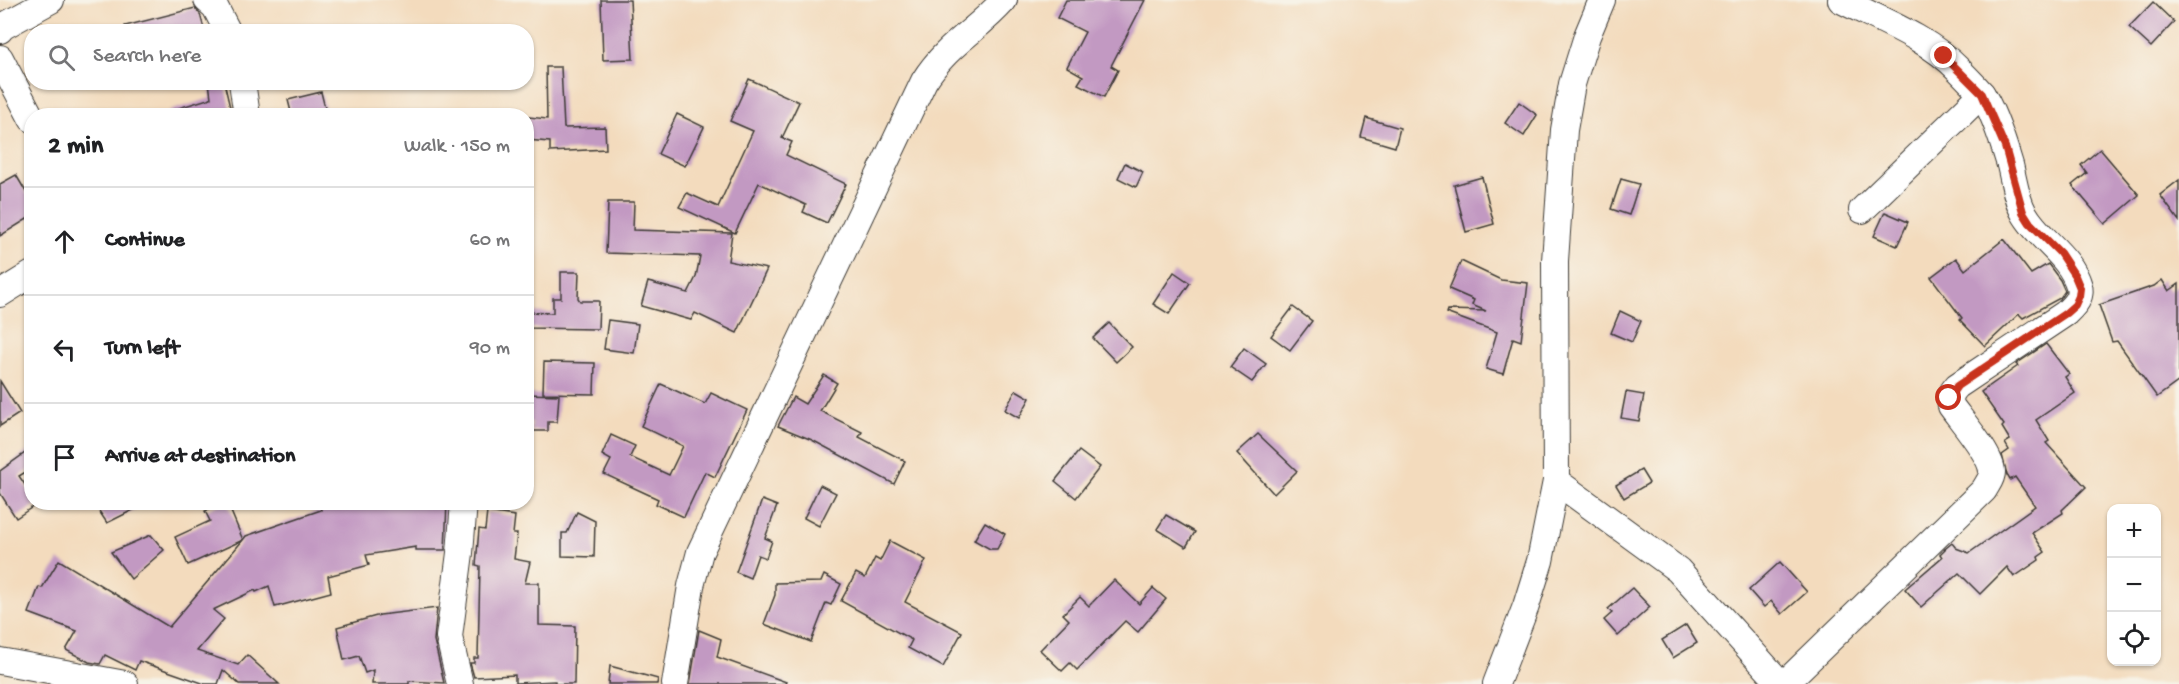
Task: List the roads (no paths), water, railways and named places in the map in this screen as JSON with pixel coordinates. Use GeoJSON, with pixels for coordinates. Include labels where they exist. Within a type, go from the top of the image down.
{"type":"FeatureCollection","features":[{"type":"Feature","properties":{"kind":"street"},"geometry":{"type":"LineString","coordinates":[[0,30],[51,0]]}},
{"type":"Feature","properties":{"kind":"street"},"geometry":{"type":"LineString","coordinates":[[207,0],[215,7],[224,24]]}},
{"type":"Feature","properties":{"kind":"street"},"geometry":{"type":"LineString","coordinates":[[675,684],[691,585],[703,543],[913,103],[934,64],[1004,0]]}},
{"type":"Feature","properties":{"kind":"street"},"geometry":{"type":"LineString","coordinates":[[1496,684],[1526,606],[1540,561],[1556,481],[1555,261],[1564,130],[1572,84],[1587,36],[1602,0]]}},
{"type":"Feature","properties":{"kind":"street"},"geometry":{"type":"LineString","coordinates":[[1556,481],[1678,570],[1783,684],[1988,484],[1992,470],[1988,459],[1951,406],[1949,398],[1957,386],[2066,313],[2075,305],[2080,288],[2060,253],[2030,223],[2023,212],[2005,147],[1982,94],[1944,56],[1913,36],[1841,0]]}},
{"type":"Feature","properties":{"kind":"street"},"geometry":{"type":"LineString","coordinates":[[0,58],[26,108]]}},
{"type":"Feature","properties":{"kind":"street"},"geometry":{"type":"LineString","coordinates":[[247,90],[247,108]]}},
{"type":"Feature","properties":{"kind":"street"},"geometry":{"type":"LineString","coordinates":[[1862,210],[1982,94]]}},
{"type":"Feature","properties":{"kind":"street"},"geometry":{"type":"LineString","coordinates":[[0,294],[24,279]]}},
{"type":"Feature","properties":{"kind":"street"},"geometry":{"type":"LineString","coordinates":[[460,684],[449,637],[463,510]]}},
{"type":"Feature","properties":{"kind":"street"},"geometry":{"type":"LineString","coordinates":[[0,661],[125,684]]}}]}
